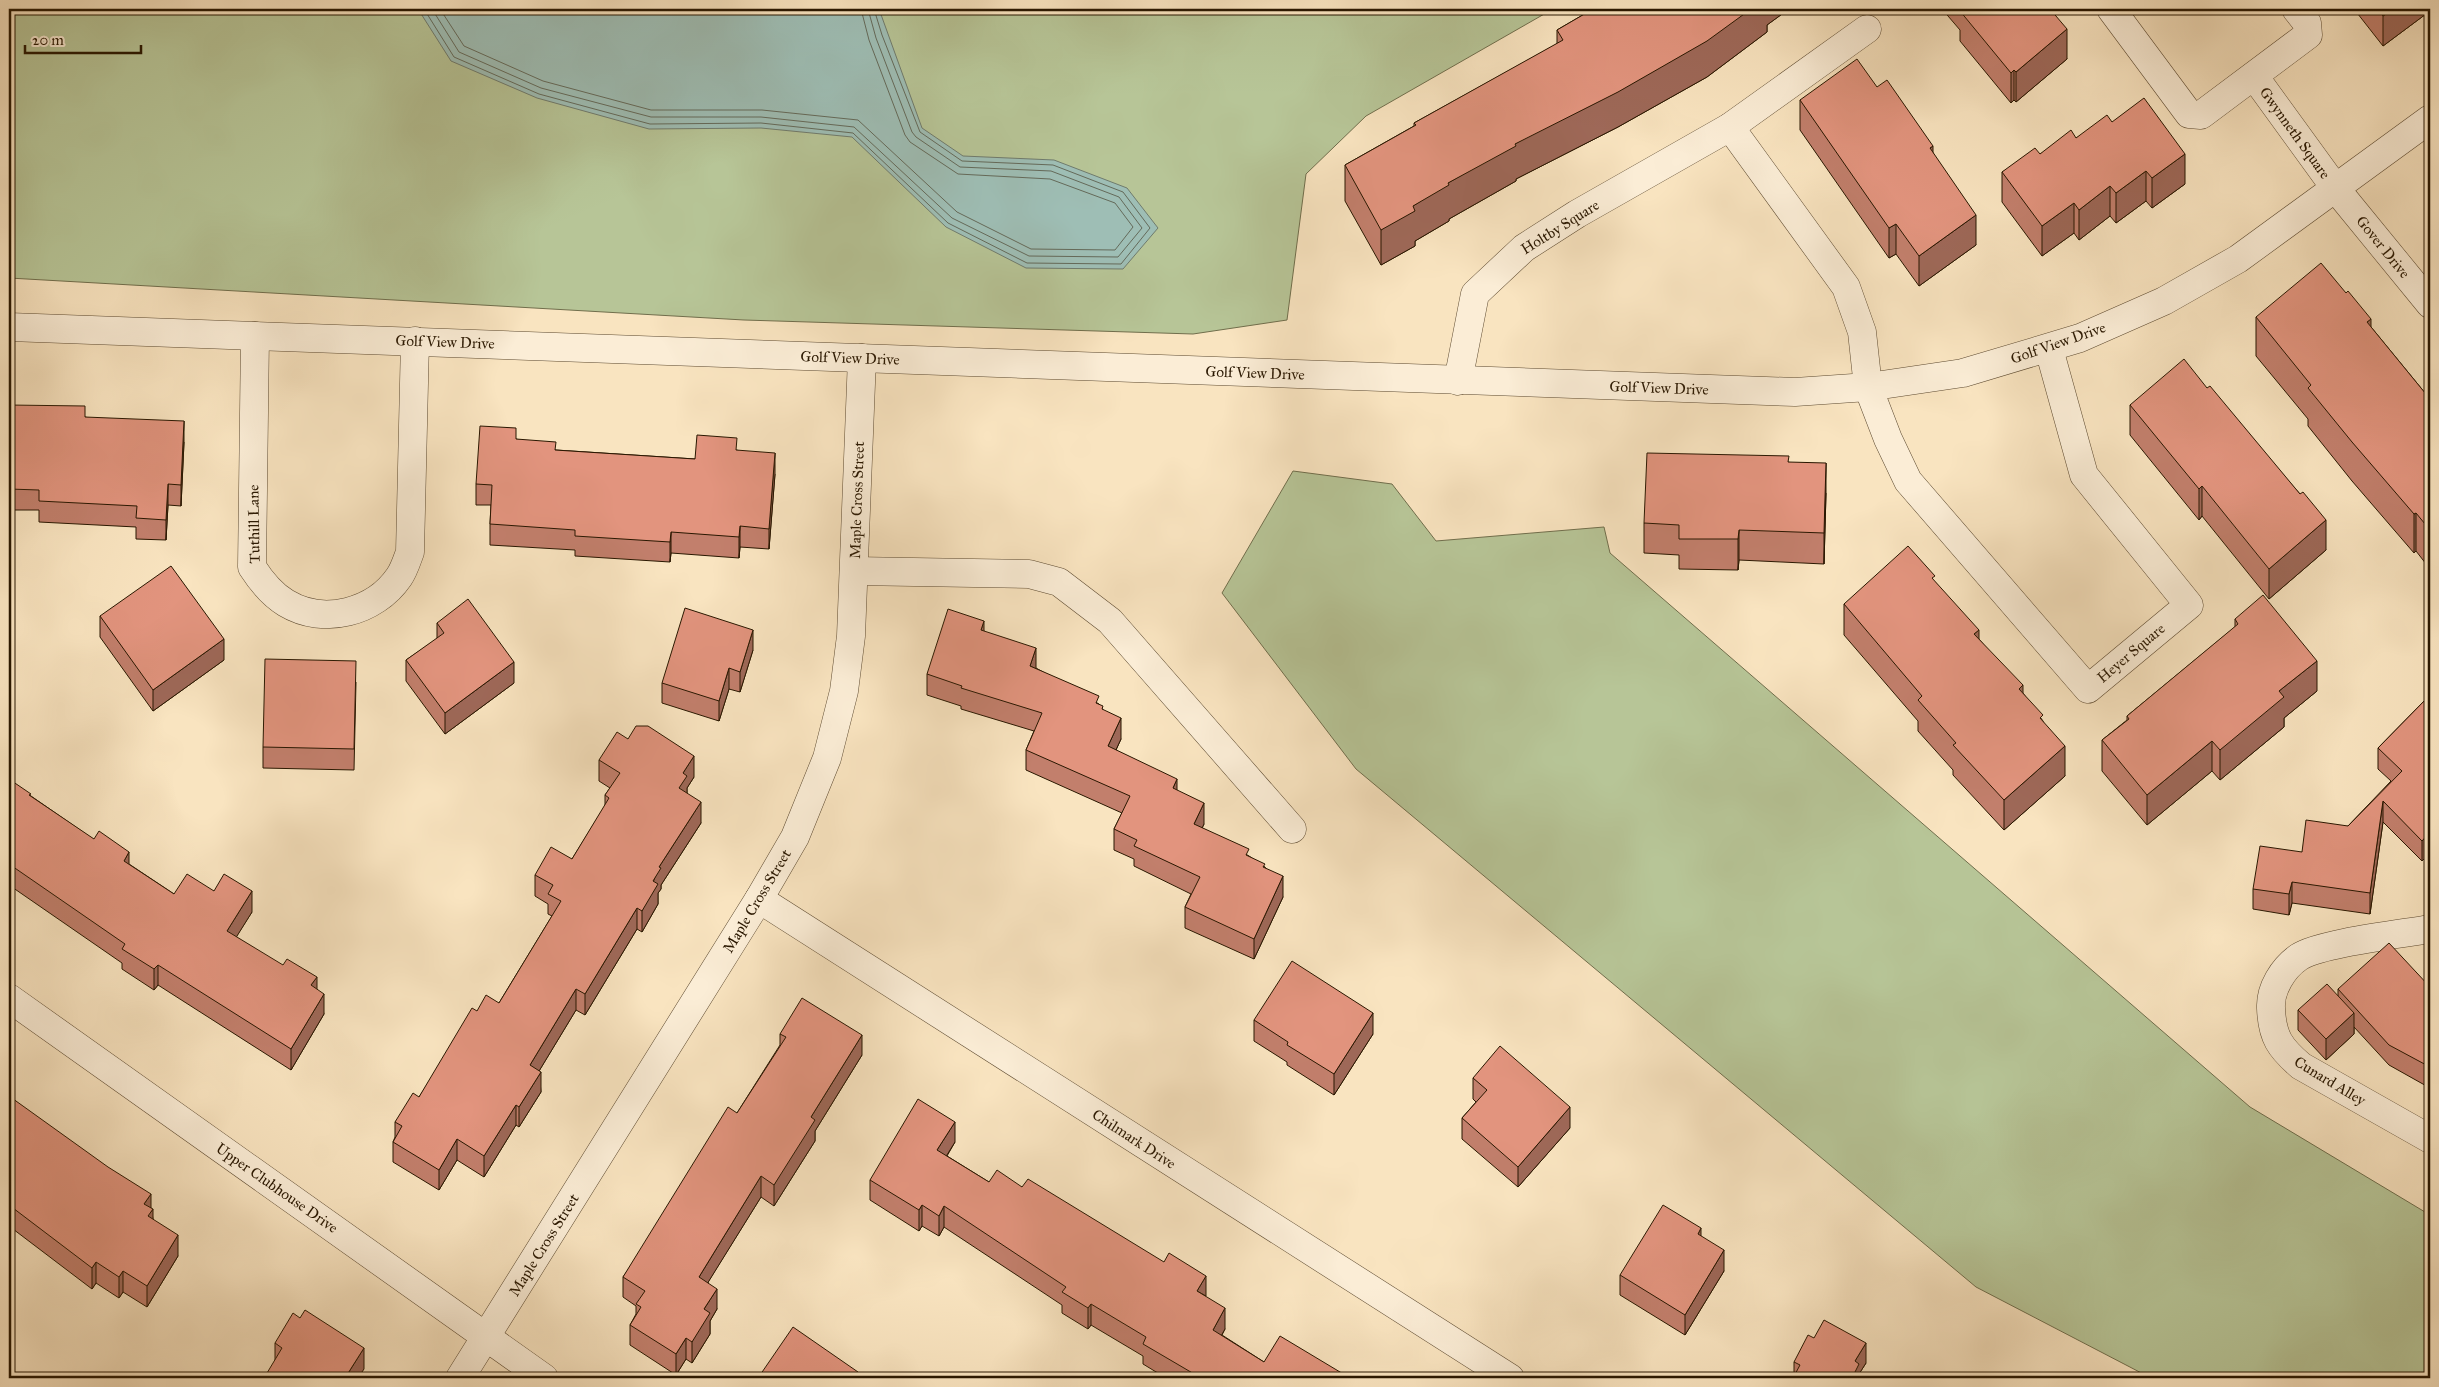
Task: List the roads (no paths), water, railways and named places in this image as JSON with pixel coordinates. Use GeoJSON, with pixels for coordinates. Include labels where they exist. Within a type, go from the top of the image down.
{"type":"FeatureCollection","features":[{"type":"Feature","properties":{"kind":"street","name":"Gwynneth Square"},"geometry":{"type":"LineString","coordinates":[[2111,9],[2189,114],[2200,115],[2308,35],[2307,23],[2296,9]]}},
{"type":"Feature","properties":{"kind":"street","name":"Holtby Square"},"geometry":{"type":"LineString","coordinates":[[1458,381],[1475,294],[1524,248],[1577,214],[1730,127],[1867,29]]}},
{"type":"Feature","properties":{"kind":"street","name":"Gwynneth Square"},"geometry":{"type":"LineString","coordinates":[[2254,76],[2336,189]]}},
{"type":"Feature","properties":{"kind":"street","name":"Golf View Drive"},"geometry":{"type":"LineString","coordinates":[[9,328],[415,341],[1794,392],[1868,388],[1963,373],[2048,349],[2080,338],[2164,301],[2238,259],[2430,120]]}},
{"type":"Feature","properties":{"kind":"street"},"geometry":{"type":"LineString","coordinates":[[1730,127],[1846,287],[1862,332],[1868,388]]}},
{"type":"Feature","properties":{"kind":"street","name":"Gover Drive"},"geometry":{"type":"LineString","coordinates":[[2336,189],[2430,304]]}},
{"type":"Feature","properties":{"kind":"street","name":"Tuthill Lane"},"geometry":{"type":"LineString","coordinates":[[255,336],[252,567],[266,588],[286,604],[311,613],[336,615],[361,608],[383,595],[400,576],[410,552],[415,341]]}},
{"type":"Feature","properties":{"kind":"street","name":"Heyer Square"},"geometry":{"type":"LineString","coordinates":[[1868,388],[1888,439],[1908,481],[2088,690],[2189,605],[2084,475],[2048,349]]}},
{"type":"Feature","properties":{"kind":"street","name":"Maple Cross Street"},"geometry":{"type":"LineString","coordinates":[[460,1378],[759,899],[795,837],[827,758],[844,690],[851,636],[862,358]]}},
{"type":"Feature","properties":{"kind":"street"},"geometry":{"type":"LineString","coordinates":[[854,571],[1029,574],[1059,582],[1110,621],[1292,829]]}},
{"type":"Feature","properties":{"kind":"street","name":"Chilmark Drive"},"geometry":{"type":"LineString","coordinates":[[759,899],[1510,1378]]}},
{"type":"Feature","properties":{"kind":"street","name":"Cunard Alley"},"geometry":{"type":"LineString","coordinates":[[2430,929],[2320,949],[2300,957],[2280,975],[2270,1000],[2271,1027],[2283,1051],[2301,1066],[2430,1139]]}},
{"type":"Feature","properties":{"kind":"street","name":"Upper Clubhouse Drive"},"geometry":{"type":"LineString","coordinates":[[9,998],[544,1378]]}},
{"type":"Feature","properties":{"kind":"water"},"geometry":{"type":"Polygon","coordinates":[[[418,9],[879,9],[922,128],[963,156],[1054,160],[1127,188],[1158,228],[1123,269],[1026,268],[946,227],[852,137],[761,128],[649,129],[537,98],[451,61],[418,9]]]}}]}
